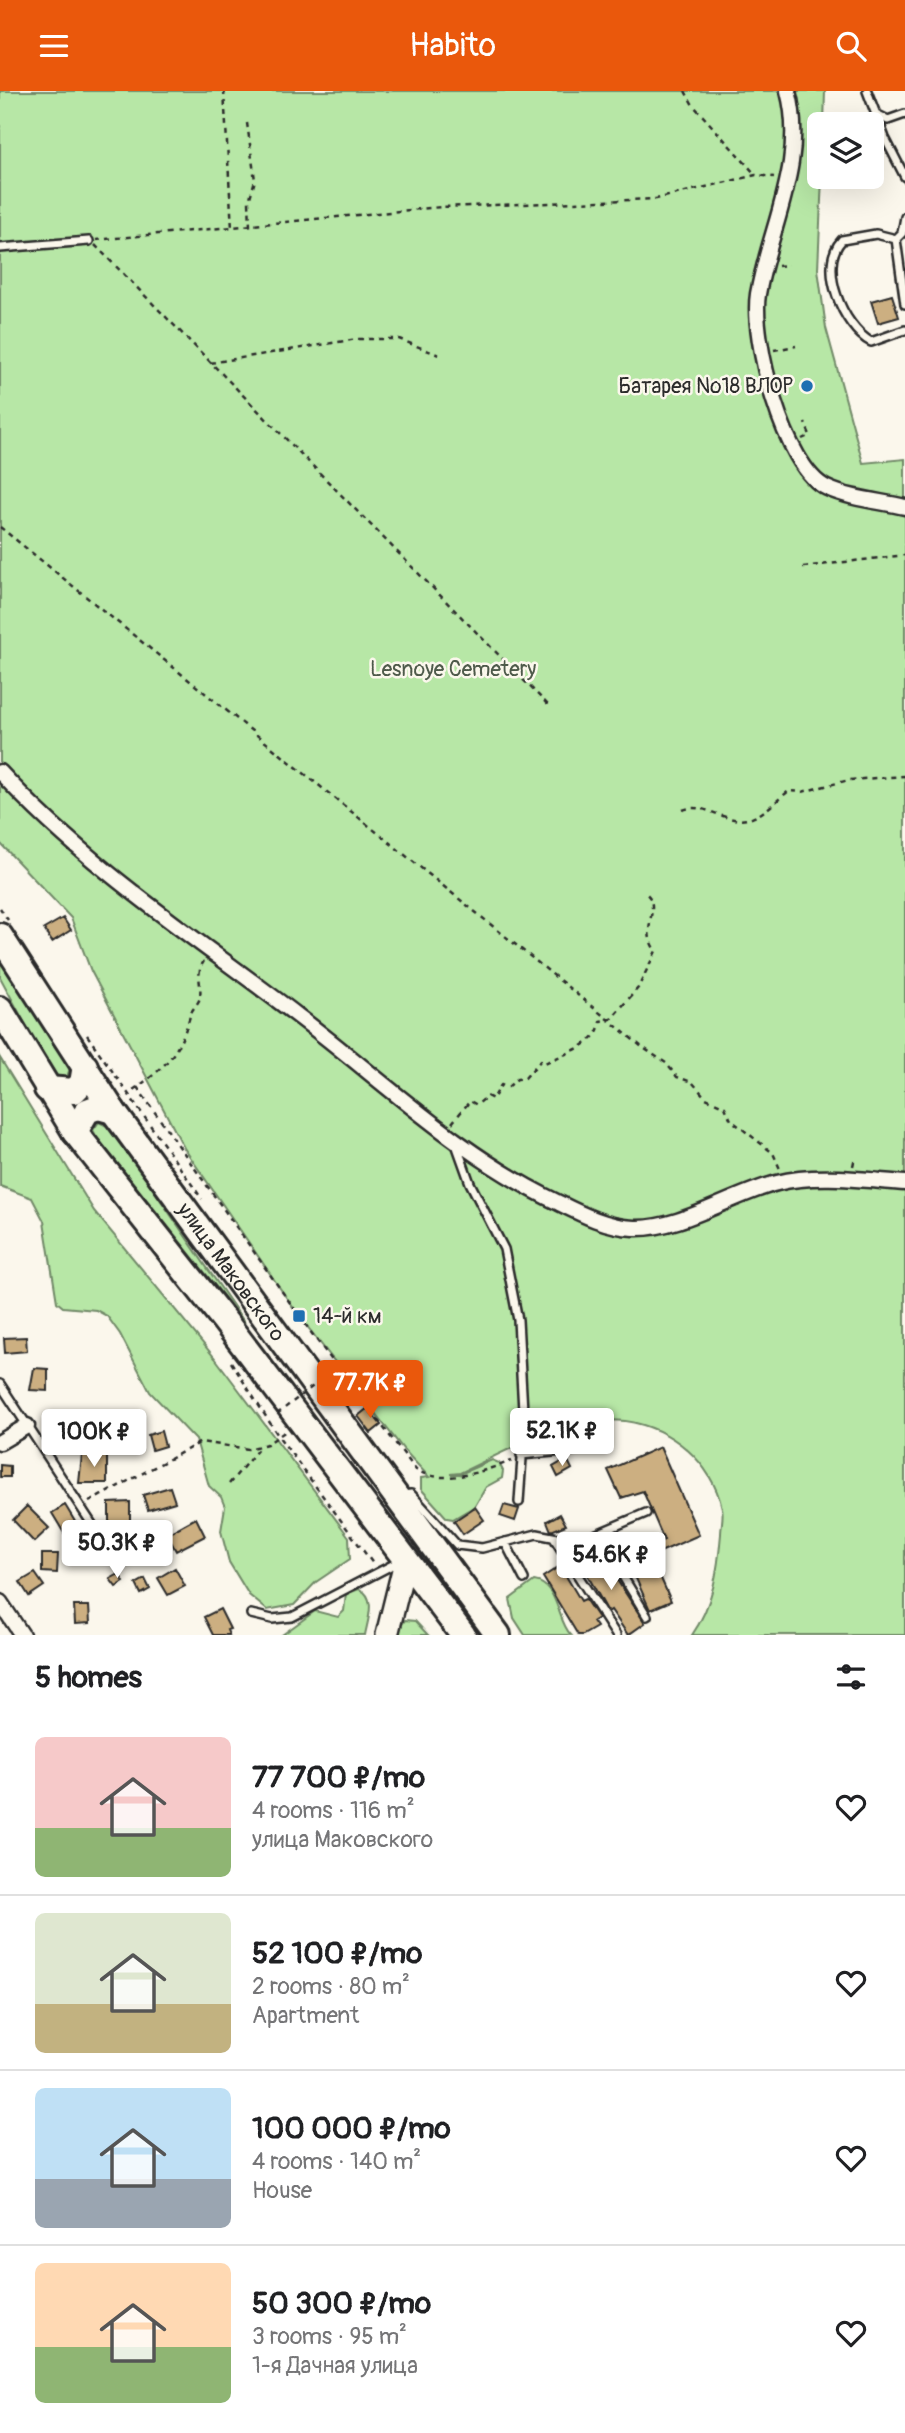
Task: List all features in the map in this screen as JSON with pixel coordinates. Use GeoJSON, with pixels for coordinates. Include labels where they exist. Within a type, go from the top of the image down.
{"type":"FeatureCollection","features":[{"type":"Feature","properties":{"kind":"highway","name":"улица Маковского"},"geometry":{"type":"LineString","coordinates":[[0,936],[113,1111],[498,1635]]}},
{"type":"Feature","properties":{"kind":"highway","name":"улица Маковского"},"geometry":{"type":"LineString","coordinates":[[0,1009],[75,1132],[224,1319],[463,1635]]}},
{"type":"Feature","properties":{"kind":"highway"},"geometry":{"type":"LineString","coordinates":[[47,1089],[74,1091],[82,1083],[85,1066]]}},
{"type":"Feature","properties":{"kind":"highway"},"geometry":{"type":"LineString","coordinates":[[75,1132],[87,1111],[98,1107],[113,1111]]}},
{"type":"Feature","properties":{"kind":"main road"},"geometry":{"type":"LineString","coordinates":[[387,1635],[406,1558]]}},
{"type":"Feature","properties":{"kind":"street"},"geometry":{"type":"LineString","coordinates":[[788,91],[794,110],[788,182],[758,296],[757,318],[772,396],[807,472],[826,488],[905,507]]}},
{"type":"Feature","properties":{"kind":"street"},"geometry":{"type":"LineString","coordinates":[[0,772],[128,891],[298,1016],[451,1139],[531,1190],[595,1221],[636,1228],[670,1223],[747,1191],[811,1178],[905,1183]]}},
{"type":"Feature","properties":{"kind":"street"},"geometry":{"type":"LineString","coordinates":[[0,1441],[27,1426]]}},
{"type":"Feature","properties":{"kind":"street"},"geometry":{"type":"LineString","coordinates":[[0,1602],[22,1635]]}},
{"type":"Feature","properties":{"kind":"lane"},"geometry":{"type":"LineString","coordinates":[[867,91],[875,112]]}},
{"type":"Feature","properties":{"kind":"lane"},"geometry":{"type":"LineString","coordinates":[[884,118],[888,120],[905,114]]}},
{"type":"Feature","properties":{"kind":"lane"},"geometry":{"type":"LineString","coordinates":[[884,132],[905,177]]}},
{"type":"Feature","properties":{"kind":"lane"},"geometry":{"type":"LineString","coordinates":[[905,217],[901,235],[905,304]]}},
{"type":"Feature","properties":{"kind":"lane"},"geometry":{"type":"LineString","coordinates":[[901,235],[876,234],[842,240],[834,259],[833,280],[836,297],[858,335],[871,342],[905,330]]}},
{"type":"Feature","properties":{"kind":"lane"},"geometry":{"type":"LineString","coordinates":[[0,248],[90,241]]}},
{"type":"Feature","properties":{"kind":"lane"},"geometry":{"type":"LineString","coordinates":[[451,1139],[503,1249],[518,1320],[523,1383],[519,1502]]}},
{"type":"Feature","properties":{"kind":"lane"},"geometry":{"type":"LineString","coordinates":[[0,1384],[107,1547]]}},
{"type":"Feature","properties":{"kind":"lane"},"geometry":{"type":"LineString","coordinates":[[521,1456],[585,1449]]}},
{"type":"Feature","properties":{"kind":"lane"},"geometry":{"type":"LineString","coordinates":[[396,1497],[411,1494],[457,1545],[482,1548],[537,1534],[572,1543],[646,1513]]}},
{"type":"Feature","properties":{"kind":"lane"},"geometry":{"type":"LineString","coordinates":[[597,1534],[647,1616]]}},
{"type":"Feature","properties":{"kind":"lane"},"geometry":{"type":"LineString","coordinates":[[554,1537],[617,1635]]}},
{"type":"Feature","properties":{"kind":"lane"},"geometry":{"type":"LineString","coordinates":[[505,1542],[524,1579]]}},
{"type":"Feature","properties":{"kind":"lane"},"geometry":{"type":"LineString","coordinates":[[251,1614],[272,1619],[292,1617],[378,1570],[406,1558]]}},
{"type":"Feature","properties":{"kind":"path"},"geometry":{"type":"LineString","coordinates":[[224,91],[232,229]]}},
{"type":"Feature","properties":{"kind":"path"},"geometry":{"type":"LineString","coordinates":[[685,91],[693,105],[756,175]]}},
{"type":"Feature","properties":{"kind":"path"},"geometry":{"type":"LineString","coordinates":[[247,123],[255,180],[249,201],[250,227]]}},
{"type":"Feature","properties":{"kind":"path"},"geometry":{"type":"LineString","coordinates":[[90,241],[441,207],[656,199],[756,175],[788,182]]}},
{"type":"Feature","properties":{"kind":"path"},"geometry":{"type":"LineString","coordinates":[[90,241],[551,708]]}},
{"type":"Feature","properties":{"kind":"path"},"geometry":{"type":"LineString","coordinates":[[211,363],[357,339],[399,339],[439,355]]}},
{"type":"Feature","properties":{"kind":"path"},"geometry":{"type":"LineString","coordinates":[[764,353],[796,346]]}},
{"type":"Feature","properties":{"kind":"path"},"geometry":{"type":"LineString","coordinates":[[793,444],[810,435],[805,423]]}},
{"type":"Feature","properties":{"kind":"path"},"geometry":{"type":"LineString","coordinates":[[0,527],[611,1019],[642,1047],[666,1063],[677,1077],[692,1081],[706,1098],[725,1107],[731,1121],[773,1153],[780,1167],[781,1182]]}},
{"type":"Feature","properties":{"kind":"path"},"geometry":{"type":"LineString","coordinates":[[803,568],[905,555]]}},
{"type":"Feature","properties":{"kind":"path"},"geometry":{"type":"LineString","coordinates":[[683,810],[701,807],[714,815],[736,820],[751,819],[789,791],[802,792],[849,780],[905,776]]}},
{"type":"Feature","properties":{"kind":"path"},"geometry":{"type":"LineString","coordinates":[[451,1139],[457,1113],[470,1101],[477,1105],[487,1096],[493,1099],[501,1085],[508,1087],[517,1079],[525,1078],[541,1061],[545,1063],[561,1058],[591,1039],[600,1021],[611,1019],[646,977],[656,951],[652,946],[648,925],[653,913],[652,902],[645,892]]}},
{"type":"Feature","properties":{"kind":"path"},"geometry":{"type":"LineString","coordinates":[[133,1090],[173,1058],[188,1027],[190,1013],[200,998],[198,969],[209,952]]}},
{"type":"Feature","properties":{"kind":"path"},"geometry":{"type":"LineString","coordinates":[[88,1035],[203,1200]]}},
{"type":"Feature","properties":{"kind":"path"},"geometry":{"type":"LineString","coordinates":[[138,1087],[315,1338],[416,1470],[427,1476],[445,1478],[521,1456]]}},
{"type":"Feature","properties":{"kind":"path"},"geometry":{"type":"LineString","coordinates":[[324,1370],[331,1364],[339,1374],[335,1378]]}},
{"type":"Feature","properties":{"kind":"path"},"geometry":{"type":"LineString","coordinates":[[277,1414],[335,1369]]}},
{"type":"Feature","properties":{"kind":"path"},"geometry":{"type":"LineString","coordinates":[[229,1484],[259,1448],[289,1429]]}},
{"type":"Feature","properties":{"kind":"path"},"geometry":{"type":"LineString","coordinates":[[279,1437],[378,1570]]}},
{"type":"Feature","properties":{"kind":"path"},"geometry":{"type":"LineString","coordinates":[[82,1507],[201,1442],[247,1449],[259,1448]]}},
{"type":"Feature","properties":{"kind":"path"},"geometry":{"type":"LineString","coordinates":[[339,1519],[350,1511]]}},
{"type":"Feature","properties":{"kind":"green space","name":"Lesnoye Cemetery"},"geometry":{"type":"Polygon","coordinates":[[[0,91],[825,91],[824,112],[807,112],[807,189],[821,189],[818,269],[826,328],[863,463],[905,459],[905,1635],[692,1635],[705,1612],[713,1587],[720,1547],[722,1508],[709,1476],[687,1449],[658,1431],[642,1425],[604,1420],[561,1428],[460,1473],[450,1474],[460,1474],[492,1460],[499,1463],[503,1471],[502,1478],[486,1487],[475,1506],[453,1519],[447,1518],[421,1489],[421,1478],[429,1477],[404,1450],[299,1316],[184,1148],[91,971],[71,918],[0,843],[0,91]]]}},
{"type":"Feature","properties":{"kind":"green space"},"geometry":{"type":"Polygon","coordinates":[[[0,960],[70,1068],[67,1077],[57,1077],[48,1066],[0,977],[0,960]]]}},
{"type":"Feature","properties":{"kind":"green space"},"geometry":{"type":"Polygon","coordinates":[[[0,1058],[94,1211],[215,1358],[349,1537],[350,1559],[316,1582],[294,1605],[267,1610],[249,1595],[229,1562],[221,1531],[225,1507],[221,1497],[209,1486],[196,1440],[150,1392],[120,1334],[107,1316],[96,1310],[63,1307],[57,1302],[44,1221],[32,1198],[0,1186],[0,1058]]]}},
{"type":"Feature","properties":{"kind":"green space"},"geometry":{"type":"Polygon","coordinates":[[[99,1122],[111,1128],[245,1323],[96,1136],[93,1130],[99,1122]]]}},
{"type":"Feature","properties":{"kind":"green space"},"geometry":{"type":"Polygon","coordinates":[[[534,1581],[542,1584],[553,1596],[571,1635],[525,1635],[514,1618],[510,1599],[534,1581]]]}},
{"type":"Feature","properties":{"kind":"green space"},"geometry":{"type":"Polygon","coordinates":[[[359,1589],[365,1593],[370,1603],[365,1635],[282,1635],[315,1611],[338,1617],[344,1611],[346,1594],[359,1589]]]}},
{"type":"Feature","properties":{"kind":"green space"},"geometry":{"type":"Polygon","coordinates":[[[405,1620],[415,1621],[428,1635],[395,1635],[405,1620]]]}},
{"type":"Feature","properties":{"kind":"building"},"geometry":{"type":"Polygon","coordinates":[[[892,295],[899,317],[878,323],[871,301],[892,295]]]}},
{"type":"Feature","properties":{"kind":"building"},"geometry":{"type":"Polygon","coordinates":[[[63,918],[71,930],[52,942],[44,929],[63,918]]]}},
{"type":"Feature","properties":{"kind":"building"},"geometry":{"type":"Polygon","coordinates":[[[26,1337],[27,1351],[5,1353],[4,1338],[26,1337]]]}},
{"type":"Feature","properties":{"kind":"building"},"geometry":{"type":"Polygon","coordinates":[[[34,1368],[48,1369],[48,1391],[30,1390],[34,1368]]]}},
{"type":"Feature","properties":{"kind":"building"},"geometry":{"type":"Polygon","coordinates":[[[368,1408],[381,1425],[371,1433],[358,1416],[368,1408]]]}},
{"type":"Feature","properties":{"kind":"building"},"geometry":{"type":"Polygon","coordinates":[[[68,1423],[84,1423],[83,1447],[67,1447],[68,1423]]]}},
{"type":"Feature","properties":{"kind":"building"},"geometry":{"type":"Polygon","coordinates":[[[161,1431],[165,1446],[152,1450],[148,1435],[161,1431]]]}},
{"type":"Feature","properties":{"kind":"building"},"geometry":{"type":"Polygon","coordinates":[[[660,1447],[699,1535],[651,1556],[671,1601],[650,1610],[627,1558],[621,1561],[615,1551],[629,1545],[633,1554],[664,1540],[643,1491],[621,1498],[608,1470],[660,1447]]]}},
{"type":"Feature","properties":{"kind":"building"},"geometry":{"type":"Polygon","coordinates":[[[107,1454],[107,1483],[79,1483],[82,1455],[107,1454]]]}},
{"type":"Feature","properties":{"kind":"building"},"geometry":{"type":"Polygon","coordinates":[[[567,1459],[572,1469],[558,1477],[553,1467],[567,1459]]]}},
{"type":"Feature","properties":{"kind":"building"},"geometry":{"type":"Polygon","coordinates":[[[0,1465],[10,1466],[10,1477],[0,1477],[0,1465]]]}},
{"type":"Feature","properties":{"kind":"building"},"geometry":{"type":"Polygon","coordinates":[[[170,1487],[175,1502],[148,1510],[143,1495],[170,1487]]]}},
{"type":"Feature","properties":{"kind":"building"},"geometry":{"type":"Polygon","coordinates":[[[130,1502],[130,1522],[109,1522],[109,1503],[130,1502]]]}},
{"type":"Feature","properties":{"kind":"building"},"geometry":{"type":"Polygon","coordinates":[[[65,1505],[77,1525],[64,1533],[52,1513],[65,1505]]]}},
{"type":"Feature","properties":{"kind":"building"},"geometry":{"type":"Polygon","coordinates":[[[504,1505],[519,1509],[515,1521],[500,1516],[504,1505]]]}},
{"type":"Feature","properties":{"kind":"building"},"geometry":{"type":"Polygon","coordinates":[[[27,1506],[49,1528],[34,1542],[13,1520],[27,1506]]]}},
{"type":"Feature","properties":{"kind":"building"},"geometry":{"type":"Polygon","coordinates":[[[475,1507],[484,1520],[463,1534],[454,1521],[475,1507]]]}},
{"type":"Feature","properties":{"kind":"building"},"geometry":{"type":"Polygon","coordinates":[[[560,1514],[566,1525],[551,1531],[547,1521],[560,1514]]]}},
{"type":"Feature","properties":{"kind":"building"},"geometry":{"type":"Polygon","coordinates":[[[196,1518],[205,1536],[176,1551],[167,1534],[196,1518]]]}},
{"type":"Feature","properties":{"kind":"building"},"geometry":{"type":"Polygon","coordinates":[[[596,1548],[645,1623],[628,1635],[611,1610],[608,1612],[579,1560],[596,1548]]]}},
{"type":"Feature","properties":{"kind":"building"},"geometry":{"type":"Polygon","coordinates":[[[42,1554],[58,1554],[57,1573],[42,1572],[42,1554]]]}},
{"type":"Feature","properties":{"kind":"building"},"geometry":{"type":"Polygon","coordinates":[[[560,1566],[581,1601],[585,1599],[598,1618],[593,1621],[597,1627],[583,1635],[578,1635],[543,1577],[560,1566]]]}},
{"type":"Feature","properties":{"kind":"building"},"geometry":{"type":"Polygon","coordinates":[[[175,1568],[185,1586],[168,1595],[158,1578],[175,1568]]]}},
{"type":"Feature","properties":{"kind":"building"},"geometry":{"type":"Polygon","coordinates":[[[35,1573],[44,1586],[29,1596],[20,1582],[35,1573]]]}},
{"type":"Feature","properties":{"kind":"building"},"geometry":{"type":"Polygon","coordinates":[[[119,1574],[124,1582],[116,1587],[110,1579],[119,1574]]]}},
{"type":"Feature","properties":{"kind":"building"},"geometry":{"type":"Polygon","coordinates":[[[145,1579],[150,1589],[141,1594],[136,1584],[145,1579]]]}},
{"type":"Feature","properties":{"kind":"building"},"geometry":{"type":"Polygon","coordinates":[[[74,1606],[89,1606],[90,1623],[75,1624],[74,1606]]]}},
{"type":"Feature","properties":{"kind":"building"},"geometry":{"type":"Polygon","coordinates":[[[220,1609],[230,1629],[227,1630],[229,1635],[213,1635],[204,1617],[220,1609]]]}},
{"type":"Feature","properties":{"kind":"place","name":"Батарея №18 ВЛОР"},"geometry":{"type":"Point","coordinates":[807,386]}},
{"type":"Feature","properties":{"kind":"place","name":"14-й км"},"geometry":{"type":"Point","coordinates":[299,1316]}}]}
